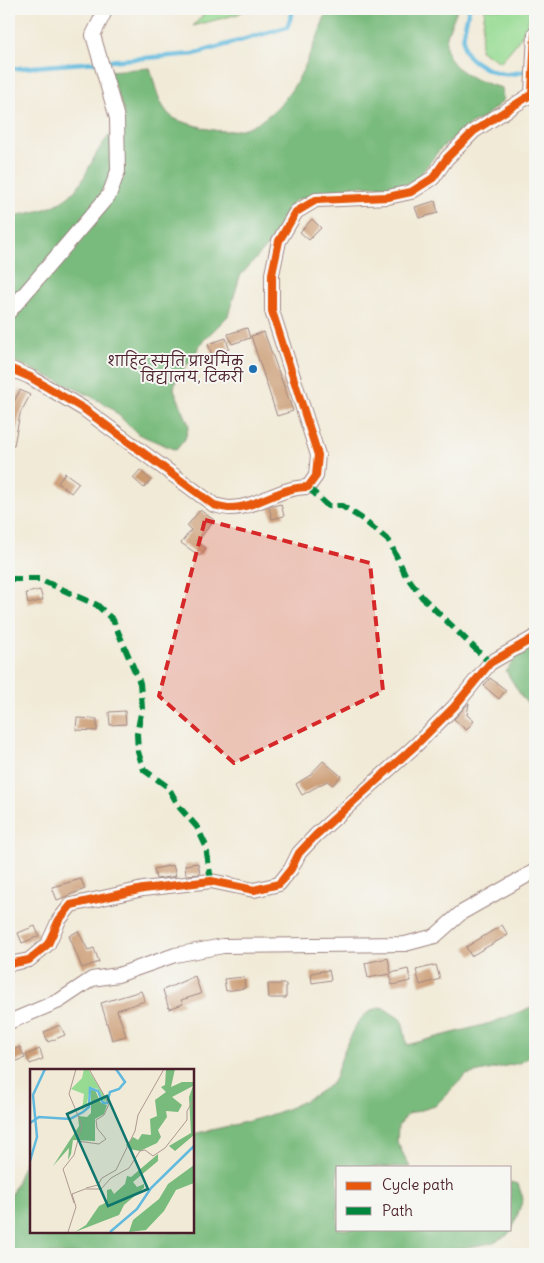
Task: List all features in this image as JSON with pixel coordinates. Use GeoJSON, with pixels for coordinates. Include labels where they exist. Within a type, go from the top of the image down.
{"type":"FeatureCollection","features":[{"type":"Feature","properties":{"kind":"street"},"geometry":{"type":"LineString","coordinates":[[9,312],[109,195],[118,171],[117,118],[93,35],[106,9]]}},
{"type":"Feature","properties":{"kind":"street"},"geometry":{"type":"LineString","coordinates":[[9,368],[30,377],[84,409],[214,505],[230,508],[252,504],[293,487],[308,487],[316,476],[318,455],[272,312],[272,274],[279,241],[296,212],[316,200],[388,197],[411,192],[433,178],[447,158],[474,131],[532,94],[535,36]]}},
{"type":"Feature","properties":{"kind":"street"},"geometry":{"type":"LineString","coordinates":[[9,964],[29,960],[48,944],[59,920],[71,905],[143,889],[211,880],[254,890],[279,884],[291,869],[299,853],[310,841],[416,745],[454,707],[490,663],[535,637]]}},
{"type":"Feature","properties":{"kind":"street"},"geometry":{"type":"LineString","coordinates":[[9,1022],[60,1001],[92,980],[118,975],[175,955],[223,946],[405,944],[435,936],[461,913],[535,871]]}},
{"type":"Feature","properties":{"kind":"highlighted area"},"geometry":{"type":"Polygon","coordinates":[[[205,520],[370,563],[383,691],[234,763],[159,696],[205,520]]]}},
{"type":"Feature","properties":{"kind":"green space"},"geometry":{"type":"Polygon","coordinates":[[[209,9],[247,9],[238,14],[193,26],[209,9]]]}},
{"type":"Feature","properties":{"kind":"green space"},"geometry":{"type":"Polygon","coordinates":[[[326,9],[457,9],[447,37],[446,46],[453,63],[467,75],[502,88],[503,101],[483,118],[469,125],[440,149],[417,179],[405,185],[341,188],[296,200],[287,209],[271,242],[240,276],[228,316],[200,344],[194,357],[177,376],[174,389],[189,425],[185,439],[176,450],[138,434],[110,407],[83,392],[9,359],[9,216],[51,207],[69,196],[77,189],[103,143],[121,126],[124,111],[109,71],[150,68],[160,101],[172,117],[186,123],[220,131],[237,130],[253,125],[267,116],[280,105],[291,91],[316,40],[326,9]]]}},
{"type":"Feature","properties":{"kind":"green space"},"geometry":{"type":"Polygon","coordinates":[[[485,9],[531,9],[527,25],[520,38],[500,62],[480,50],[485,9]]]}},
{"type":"Feature","properties":{"kind":"green space"},"geometry":{"type":"Polygon","coordinates":[[[535,648],[535,710],[523,699],[506,671],[515,658],[535,648]]]}},
{"type":"Feature","properties":{"kind":"green space"},"geometry":{"type":"Polygon","coordinates":[[[535,1006],[535,1054],[519,1063],[466,1075],[435,1106],[408,1114],[398,1126],[397,1142],[409,1166],[336,1166],[336,1230],[512,1230],[506,1236],[491,1243],[431,1254],[9,1254],[9,1201],[30,1148],[30,1233],[194,1233],[194,1134],[266,1116],[300,1103],[317,1094],[332,1083],[353,1030],[358,1022],[372,1010],[382,1007],[402,1020],[407,1045],[491,1023],[535,1006]]]}},
{"type":"Feature","properties":{"kind":"green space"},"geometry":{"type":"Polygon","coordinates":[[[512,1182],[518,1184],[523,1199],[512,1230],[512,1182]]]}},
{"type":"Feature","properties":{"kind":"building"},"geometry":{"type":"Polygon","coordinates":[[[435,201],[438,213],[419,218],[415,207],[435,201]]]}},
{"type":"Feature","properties":{"kind":"building"},"geometry":{"type":"Polygon","coordinates":[[[312,219],[321,228],[309,240],[300,232],[312,219]]]}},
{"type":"Feature","properties":{"kind":"building"},"geometry":{"type":"Polygon","coordinates":[[[247,328],[250,338],[232,344],[228,334],[247,328]]]}},
{"type":"Feature","properties":{"kind":"building"},"geometry":{"type":"Polygon","coordinates":[[[264,332],[293,411],[277,416],[251,336],[264,332]]]}},
{"type":"Feature","properties":{"kind":"building"},"geometry":{"type":"Polygon","coordinates":[[[226,338],[229,349],[212,355],[208,344],[226,338]]]}},
{"type":"Feature","properties":{"kind":"building"},"geometry":{"type":"Polygon","coordinates":[[[20,390],[30,395],[20,414],[14,445],[9,445],[9,411],[20,390]]]}},
{"type":"Feature","properties":{"kind":"building"},"geometry":{"type":"Polygon","coordinates":[[[140,470],[151,480],[144,488],[133,478],[140,470]]]}},
{"type":"Feature","properties":{"kind":"building"},"geometry":{"type":"Polygon","coordinates":[[[65,473],[79,483],[71,493],[58,483],[65,473]]]}},
{"type":"Feature","properties":{"kind":"building"},"geometry":{"type":"Polygon","coordinates":[[[281,504],[284,516],[272,519],[269,507],[281,504]]]}},
{"type":"Feature","properties":{"kind":"building"},"geometry":{"type":"Polygon","coordinates":[[[200,510],[214,520],[197,542],[206,548],[200,556],[181,543],[191,530],[187,526],[200,510]]]}},
{"type":"Feature","properties":{"kind":"building"},"geometry":{"type":"Polygon","coordinates":[[[40,590],[43,600],[28,604],[26,593],[40,590]]]}},
{"type":"Feature","properties":{"kind":"building"},"geometry":{"type":"Polygon","coordinates":[[[490,678],[506,690],[499,699],[484,686],[490,678]]]}},
{"type":"Feature","properties":{"kind":"building"},"geometry":{"type":"Polygon","coordinates":[[[469,703],[467,715],[474,721],[466,730],[454,719],[469,703]]]}},
{"type":"Feature","properties":{"kind":"building"},"geometry":{"type":"Polygon","coordinates":[[[125,711],[126,724],[110,725],[109,712],[125,711]]]}},
{"type":"Feature","properties":{"kind":"building"},"geometry":{"type":"Polygon","coordinates":[[[77,718],[97,719],[97,731],[76,730],[77,718]]]}},
{"type":"Feature","properties":{"kind":"building"},"geometry":{"type":"Polygon","coordinates":[[[323,761],[341,776],[333,785],[327,781],[302,795],[296,784],[309,776],[323,761]]]}},
{"type":"Feature","properties":{"kind":"building"},"geometry":{"type":"Polygon","coordinates":[[[198,863],[200,874],[186,875],[185,865],[198,863]]]}},
{"type":"Feature","properties":{"kind":"building"},"geometry":{"type":"Polygon","coordinates":[[[173,865],[176,876],[156,879],[154,869],[173,865]]]}},
{"type":"Feature","properties":{"kind":"building"},"geometry":{"type":"Polygon","coordinates":[[[81,879],[85,889],[57,900],[52,887],[81,879]]]}},
{"type":"Feature","properties":{"kind":"building"},"geometry":{"type":"Polygon","coordinates":[[[502,925],[508,935],[471,956],[466,947],[502,925]]]}},
{"type":"Feature","properties":{"kind":"building"},"geometry":{"type":"Polygon","coordinates":[[[35,926],[39,936],[22,943],[18,933],[35,926]]]}},
{"type":"Feature","properties":{"kind":"building"},"geometry":{"type":"Polygon","coordinates":[[[78,931],[88,950],[94,948],[99,962],[82,968],[69,936],[78,931]]]}},
{"type":"Feature","properties":{"kind":"building"},"geometry":{"type":"Polygon","coordinates":[[[388,958],[391,973],[408,969],[411,981],[392,985],[390,974],[368,978],[365,963],[388,958]]]}},
{"type":"Feature","properties":{"kind":"building"},"geometry":{"type":"Polygon","coordinates":[[[436,965],[440,979],[420,985],[416,970],[436,965]]]}},
{"type":"Feature","properties":{"kind":"building"},"geometry":{"type":"Polygon","coordinates":[[[329,970],[331,980],[312,983],[311,973],[329,970]]]}},
{"type":"Feature","properties":{"kind":"building"},"geometry":{"type":"Polygon","coordinates":[[[195,976],[201,994],[181,1000],[183,1004],[169,1009],[163,990],[195,976]]]}},
{"type":"Feature","properties":{"kind":"building"},"geometry":{"type":"Polygon","coordinates":[[[244,977],[245,988],[226,991],[224,979],[244,977]]]}},
{"type":"Feature","properties":{"kind":"building"},"geometry":{"type":"Polygon","coordinates":[[[268,984],[286,984],[286,998],[269,998],[268,984]]]}},
{"type":"Feature","properties":{"kind":"building"},"geometry":{"type":"Polygon","coordinates":[[[141,991],[145,1001],[117,1010],[126,1036],[112,1040],[101,1003],[141,991]]]}},
{"type":"Feature","properties":{"kind":"building"},"geometry":{"type":"Polygon","coordinates":[[[60,1025],[65,1035],[48,1042],[44,1032],[60,1025]]]}},
{"type":"Feature","properties":{"kind":"building"},"geometry":{"type":"Polygon","coordinates":[[[20,1047],[25,1058],[9,1064],[9,1052],[20,1047]]]}},
{"type":"Feature","properties":{"kind":"building"},"geometry":{"type":"Polygon","coordinates":[[[40,1049],[43,1059],[30,1064],[26,1055],[40,1049]]]}},
{"type":"Feature","properties":{"kind":"waterway"},"geometry":{"type":"LineString","coordinates":[[9,69],[194,54],[287,27],[294,9]]}},
{"type":"Feature","properties":{"kind":"waterway"},"geometry":{"type":"LineString","coordinates":[[469,9],[465,28],[464,48],[470,58],[493,72],[511,74],[532,69]]}},
{"type":"Feature","properties":{"kind":"marked path"},"geometry":{"type":"LineString","coordinates":[[308,487],[328,506],[342,506],[361,518],[389,541],[405,574],[422,597],[490,663]]}},
{"type":"Feature","properties":{"kind":"marked path"},"geometry":{"type":"LineString","coordinates":[[9,579],[39,579],[97,605],[113,620],[140,683],[142,708],[137,734],[138,752],[144,770],[168,787],[180,808],[197,827],[206,846],[211,881]]}},
{"type":"Feature","properties":{"kind":"cycle path"},"geometry":{"type":"LineString","coordinates":[[9,368],[30,377],[84,409],[214,505],[228,508],[240,507],[250,505],[287,490],[308,487],[316,476],[318,455],[272,311],[272,274],[279,241],[296,212],[316,200],[388,197],[411,192],[433,178],[447,158],[474,131],[532,94],[535,34]]}},
{"type":"Feature","properties":{"kind":"cycle path"},"geometry":{"type":"LineString","coordinates":[[9,964],[29,960],[48,944],[59,920],[71,905],[143,889],[211,881],[254,890],[279,884],[291,869],[299,853],[316,835],[416,745],[454,707],[490,663],[535,637]]}},
{"type":"Feature","properties":{"kind":"place","name":"शाहिद स्मृति प्राथमिक विद्यालय, टिकरी"},"geometry":{"type":"Point","coordinates":[253,369]}}]}
